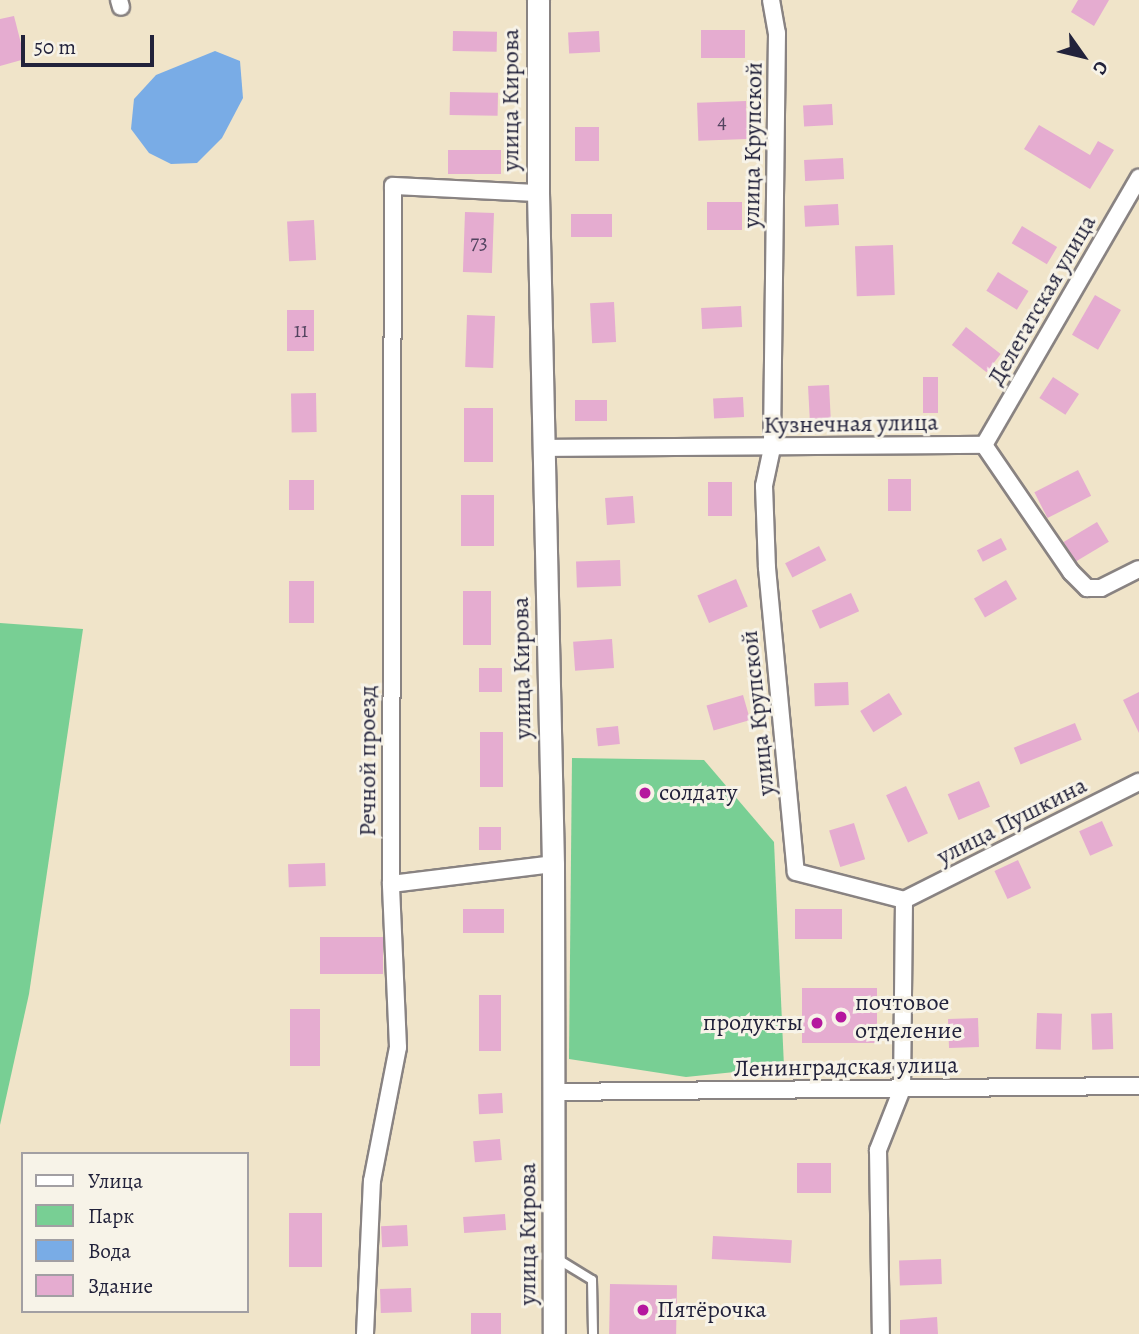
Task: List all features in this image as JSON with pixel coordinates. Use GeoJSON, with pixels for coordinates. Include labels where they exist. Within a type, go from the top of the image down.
{"type":"FeatureCollection","features":[{"type":"Feature","properties":{"kind":"street","name":"улица Кирова"},"geometry":{"type":"LineString","coordinates":[[538,0],[542,448],[553,864],[554,1334]]}},
{"type":"Feature","properties":{"kind":"street","name":"улица Крупской"},"geometry":{"type":"LineString","coordinates":[[771,0],[778,33],[772,448],[764,486],[767,568],[796,872],[904,900]]}},
{"type":"Feature","properties":{"kind":"street","name":"Делегатская улица"},"geometry":{"type":"LineString","coordinates":[[984,445],[1139,178]]}},
{"type":"Feature","properties":{"kind":"street","name":"Речной проезд"},"geometry":{"type":"LineString","coordinates":[[365,1334],[372,1181],[397,1046],[391,884],[393,186],[538,193]]}},
{"type":"Feature","properties":{"kind":"street","name":"Кузнечная улица"},"geometry":{"type":"LineString","coordinates":[[542,448],[984,445]]}},
{"type":"Feature","properties":{"kind":"street"},"geometry":{"type":"LineString","coordinates":[[984,445],[1071,572],[1087,588],[1101,588],[1139,569]]}},
{"type":"Feature","properties":{"kind":"street","name":"улица Пушкина"},"geometry":{"type":"LineString","coordinates":[[904,900],[1139,782]]}},
{"type":"Feature","properties":{"kind":"street"},"geometry":{"type":"LineString","coordinates":[[391,884],[553,864]]}},
{"type":"Feature","properties":{"kind":"street"},"geometry":{"type":"LineString","coordinates":[[881,1334],[878,1150],[902,1088],[904,900]]}},
{"type":"Feature","properties":{"kind":"street","name":"Ленинградская улица"},"geometry":{"type":"LineString","coordinates":[[553,1092],[1139,1086]]}},
{"type":"Feature","properties":{"kind":"lane"},"geometry":{"type":"LineString","coordinates":[[554,1257],[592,1280],[593,1334]]}},
{"type":"Feature","properties":{"kind":"green space"},"geometry":{"type":"Polygon","coordinates":[[[0,623],[83,629],[29,994],[0,1125],[0,623]]]}},
{"type":"Feature","properties":{"kind":"green space"},"geometry":{"type":"Polygon","coordinates":[[[572,758],[704,760],[774,842],[784,1067],[686,1077],[569,1059],[572,758]]]}},
{"type":"Feature","properties":{"kind":"water"},"geometry":{"type":"Polygon","coordinates":[[[215,51],[240,61],[243,98],[222,138],[197,163],[171,164],[149,153],[131,129],[134,99],[156,75],[215,51]]]}},
{"type":"Feature","properties":{"kind":"building"},"geometry":{"type":"Polygon","coordinates":[[[1078,0],[1109,0],[1094,26],[1071,12],[1078,0]]]}},
{"type":"Feature","properties":{"kind":"building"},"geometry":{"type":"Polygon","coordinates":[[[14,16],[25,59],[0,66],[0,19],[14,16]]]}},
{"type":"Feature","properties":{"kind":"building"},"geometry":{"type":"Polygon","coordinates":[[[701,30],[745,30],[745,58],[701,58],[701,30]]]}},
{"type":"Feature","properties":{"kind":"building"},"geometry":{"type":"Polygon","coordinates":[[[453,31],[497,32],[497,52],[453,51],[453,31]]]}},
{"type":"Feature","properties":{"kind":"building"},"geometry":{"type":"Polygon","coordinates":[[[599,31],[600,52],[569,54],[568,33],[599,31]]]}},
{"type":"Feature","properties":{"kind":"building"},"geometry":{"type":"Polygon","coordinates":[[[450,92],[498,93],[498,116],[450,115],[450,92]]]}},
{"type":"Feature","properties":{"kind":"building"},"geometry":{"type":"Polygon","coordinates":[[[746,101],[747,139],[698,141],[697,103],[746,101]]]}},
{"type":"Feature","properties":{"kind":"building"},"geometry":{"type":"Polygon","coordinates":[[[832,104],[833,125],[804,126],[803,106],[832,104]]]}},
{"type":"Feature","properties":{"kind":"building"},"geometry":{"type":"Polygon","coordinates":[[[1039,125],[1090,155],[1098,141],[1114,150],[1090,189],[1024,149],[1039,125]]]}},
{"type":"Feature","properties":{"kind":"building"},"geometry":{"type":"Polygon","coordinates":[[[575,127],[599,127],[599,161],[575,161],[575,127]]]}},
{"type":"Feature","properties":{"kind":"building"},"geometry":{"type":"Polygon","coordinates":[[[448,150],[501,150],[501,174],[448,174],[448,150]]]}},
{"type":"Feature","properties":{"kind":"building"},"geometry":{"type":"Polygon","coordinates":[[[843,158],[844,179],[805,181],[804,160],[843,158]]]}},
{"type":"Feature","properties":{"kind":"building"},"geometry":{"type":"Polygon","coordinates":[[[707,202],[742,202],[742,230],[707,230],[707,202]]]}},
{"type":"Feature","properties":{"kind":"building"},"geometry":{"type":"Polygon","coordinates":[[[838,204],[839,225],[805,227],[804,206],[838,204]]]}},
{"type":"Feature","properties":{"kind":"building"},"geometry":{"type":"Polygon","coordinates":[[[465,212],[494,213],[492,273],[463,272],[465,212]]]}},
{"type":"Feature","properties":{"kind":"building"},"geometry":{"type":"Polygon","coordinates":[[[571,214],[612,214],[612,237],[571,237],[571,214]]]}},
{"type":"Feature","properties":{"kind":"building"},"geometry":{"type":"Polygon","coordinates":[[[314,220],[316,260],[289,261],[287,221],[314,220]]]}},
{"type":"Feature","properties":{"kind":"building"},"geometry":{"type":"Polygon","coordinates":[[[1022,226],[1057,247],[1047,264],[1012,243],[1022,226]]]}},
{"type":"Feature","properties":{"kind":"building"},"geometry":{"type":"Polygon","coordinates":[[[893,245],[895,295],[857,296],[855,246],[893,245]]]}},
{"type":"Feature","properties":{"kind":"building"},"geometry":{"type":"Polygon","coordinates":[[[998,272],[1029,291],[1017,310],[986,291],[998,272]]]}},
{"type":"Feature","properties":{"kind":"building"},"geometry":{"type":"Polygon","coordinates":[[[1095,295],[1121,310],[1098,350],[1072,335],[1095,295]]]}},
{"type":"Feature","properties":{"kind":"building"},"geometry":{"type":"Polygon","coordinates":[[[614,302],[616,342],[592,343],[590,303],[614,302]]]}},
{"type":"Feature","properties":{"kind":"building"},"geometry":{"type":"Polygon","coordinates":[[[741,306],[742,327],[702,329],[701,308],[741,306]]]}},
{"type":"Feature","properties":{"kind":"building"},"geometry":{"type":"Polygon","coordinates":[[[287,310],[314,310],[314,351],[287,351],[287,310]]]}},
{"type":"Feature","properties":{"kind":"building"},"geometry":{"type":"Polygon","coordinates":[[[467,315],[495,316],[493,368],[465,367],[467,315]]]}},
{"type":"Feature","properties":{"kind":"building"},"geometry":{"type":"Polygon","coordinates":[[[966,327],[1001,354],[987,372],[952,345],[966,327]]]}},
{"type":"Feature","properties":{"kind":"building"},"geometry":{"type":"Polygon","coordinates":[[[923,377],[938,377],[938,413],[923,413],[923,377]]]}},
{"type":"Feature","properties":{"kind":"building"},"geometry":{"type":"Polygon","coordinates":[[[1053,377],[1079,394],[1065,415],[1039,398],[1053,377]]]}},
{"type":"Feature","properties":{"kind":"building"},"geometry":{"type":"Polygon","coordinates":[[[829,385],[831,420],[810,421],[808,386],[829,385]]]}},
{"type":"Feature","properties":{"kind":"building"},"geometry":{"type":"Polygon","coordinates":[[[291,393],[316,393],[317,432],[292,432],[291,393]]]}},
{"type":"Feature","properties":{"kind":"building"},"geometry":{"type":"Polygon","coordinates":[[[743,397],[744,417],[714,419],[713,399],[743,397]]]}},
{"type":"Feature","properties":{"kind":"building"},"geometry":{"type":"Polygon","coordinates":[[[575,400],[607,400],[607,421],[575,421],[575,400]]]}},
{"type":"Feature","properties":{"kind":"building"},"geometry":{"type":"Polygon","coordinates":[[[464,408],[493,408],[493,462],[464,462],[464,408]]]}},
{"type":"Feature","properties":{"kind":"building"},"geometry":{"type":"Polygon","coordinates":[[[1078,470],[1091,496],[1048,518],[1034,492],[1078,470]]]}},
{"type":"Feature","properties":{"kind":"building"},"geometry":{"type":"Polygon","coordinates":[[[888,479],[911,479],[911,511],[888,511],[888,479]]]}},
{"type":"Feature","properties":{"kind":"building"},"geometry":{"type":"Polygon","coordinates":[[[289,480],[314,480],[314,510],[289,510],[289,480]]]}},
{"type":"Feature","properties":{"kind":"building"},"geometry":{"type":"Polygon","coordinates":[[[708,482],[732,482],[732,516],[708,516],[708,482]]]}},
{"type":"Feature","properties":{"kind":"building"},"geometry":{"type":"Polygon","coordinates":[[[461,495],[494,495],[494,546],[461,546],[461,495]]]}},
{"type":"Feature","properties":{"kind":"building"},"geometry":{"type":"Polygon","coordinates":[[[633,496],[635,523],[607,525],[605,498],[633,496]]]}},
{"type":"Feature","properties":{"kind":"building"},"geometry":{"type":"Polygon","coordinates":[[[1097,522],[1109,542],[1075,562],[1064,542],[1097,522]]]}},
{"type":"Feature","properties":{"kind":"building"},"geometry":{"type":"Polygon","coordinates":[[[1001,538],[1007,550],[983,562],[977,550],[1001,538]]]}},
{"type":"Feature","properties":{"kind":"building"},"geometry":{"type":"Polygon","coordinates":[[[819,546],[826,560],[792,578],[785,563],[819,546]]]}},
{"type":"Feature","properties":{"kind":"building"},"geometry":{"type":"Polygon","coordinates":[[[620,560],[621,586],[577,588],[576,562],[620,560]]]}},
{"type":"Feature","properties":{"kind":"building"},"geometry":{"type":"Polygon","coordinates":[[[736,579],[748,607],[709,623],[697,595],[736,579]]]}},
{"type":"Feature","properties":{"kind":"building"},"geometry":{"type":"Polygon","coordinates":[[[1006,580],[1017,599],[985,618],[974,598],[1006,580]]]}},
{"type":"Feature","properties":{"kind":"building"},"geometry":{"type":"Polygon","coordinates":[[[289,581],[314,581],[314,623],[289,623],[289,581]]]}},
{"type":"Feature","properties":{"kind":"building"},"geometry":{"type":"Polygon","coordinates":[[[463,591],[491,591],[491,645],[463,645],[463,591]]]}},
{"type":"Feature","properties":{"kind":"building"},"geometry":{"type":"Polygon","coordinates":[[[851,593],[859,611],[820,629],[812,610],[851,593]]]}},
{"type":"Feature","properties":{"kind":"building"},"geometry":{"type":"Polygon","coordinates":[[[612,639],[614,668],[575,671],[573,642],[612,639]]]}},
{"type":"Feature","properties":{"kind":"building"},"geometry":{"type":"Polygon","coordinates":[[[479,668],[502,668],[502,692],[479,692],[479,668]]]}},
{"type":"Feature","properties":{"kind":"building"},"geometry":{"type":"Polygon","coordinates":[[[848,682],[849,705],[815,706],[814,683],[848,682]]]}},
{"type":"Feature","properties":{"kind":"building"},"geometry":{"type":"Polygon","coordinates":[[[1139,692],[1139,733],[1123,700],[1139,692]]]}},
{"type":"Feature","properties":{"kind":"building"},"geometry":{"type":"Polygon","coordinates":[[[889,693],[902,714],[873,732],[860,711],[889,693]]]}},
{"type":"Feature","properties":{"kind":"building"},"geometry":{"type":"Polygon","coordinates":[[[743,695],[750,720],[714,730],[706,705],[743,695]]]}},
{"type":"Feature","properties":{"kind":"building"},"geometry":{"type":"Polygon","coordinates":[[[1075,723],[1082,740],[1021,764],[1014,748],[1075,723]]]}},
{"type":"Feature","properties":{"kind":"building"},"geometry":{"type":"Polygon","coordinates":[[[618,726],[620,744],[598,746],[596,728],[618,726]]]}},
{"type":"Feature","properties":{"kind":"building"},"geometry":{"type":"Polygon","coordinates":[[[480,732],[503,732],[503,787],[480,787],[480,732]]]}},
{"type":"Feature","properties":{"kind":"building"},"geometry":{"type":"Polygon","coordinates":[[[979,781],[990,807],[959,820],[948,794],[979,781]]]}},
{"type":"Feature","properties":{"kind":"building"},"geometry":{"type":"Polygon","coordinates":[[[906,786],[928,833],[908,842],[886,795],[906,786]]]}},
{"type":"Feature","properties":{"kind":"building"},"geometry":{"type":"Polygon","coordinates":[[[1102,821],[1113,846],[1090,856],[1079,831],[1102,821]]]}},
{"type":"Feature","properties":{"kind":"building"},"geometry":{"type":"Polygon","coordinates":[[[854,823],[865,859],[840,867],[829,831],[854,823]]]}},
{"type":"Feature","properties":{"kind":"building"},"geometry":{"type":"Polygon","coordinates":[[[479,827],[501,827],[501,850],[479,850],[479,827]]]}},
{"type":"Feature","properties":{"kind":"building"},"geometry":{"type":"Polygon","coordinates":[[[1018,860],[1031,888],[1008,899],[994,871],[1018,860]]]}},
{"type":"Feature","properties":{"kind":"building"},"geometry":{"type":"Polygon","coordinates":[[[325,863],[326,886],[289,887],[288,864],[325,863]]]}},
{"type":"Feature","properties":{"kind":"building"},"geometry":{"type":"Polygon","coordinates":[[[463,909],[504,909],[504,933],[463,933],[463,909]]]}},
{"type":"Feature","properties":{"kind":"building"},"geometry":{"type":"Polygon","coordinates":[[[795,909],[842,909],[842,939],[795,939],[795,909]]]}},
{"type":"Feature","properties":{"kind":"building"},"geometry":{"type":"Polygon","coordinates":[[[320,937],[383,937],[383,974],[320,974],[320,937]]]}},
{"type":"Feature","properties":{"kind":"building"},"geometry":{"type":"Polygon","coordinates":[[[802,988],[877,988],[877,1043],[802,1043],[802,988]]]}},
{"type":"Feature","properties":{"kind":"building"},"geometry":{"type":"Polygon","coordinates":[[[479,995],[501,995],[501,1051],[479,1051],[479,995]]]}},
{"type":"Feature","properties":{"kind":"building"},"geometry":{"type":"Polygon","coordinates":[[[290,1009],[320,1009],[320,1066],[290,1066],[290,1009]]]}},
{"type":"Feature","properties":{"kind":"building"},"geometry":{"type":"Polygon","coordinates":[[[1037,1013],[1062,1014],[1061,1050],[1036,1049],[1037,1013]]]}},
{"type":"Feature","properties":{"kind":"building"},"geometry":{"type":"Polygon","coordinates":[[[1112,1013],[1113,1049],[1092,1050],[1091,1014],[1112,1013]]]}},
{"type":"Feature","properties":{"kind":"building"},"geometry":{"type":"Polygon","coordinates":[[[978,1018],[979,1047],[949,1048],[948,1019],[978,1018]]]}},
{"type":"Feature","properties":{"kind":"building"},"geometry":{"type":"Polygon","coordinates":[[[502,1093],[503,1113],[479,1114],[478,1094],[502,1093]]]}},
{"type":"Feature","properties":{"kind":"building"},"geometry":{"type":"Polygon","coordinates":[[[500,1139],[502,1160],[475,1162],[473,1141],[500,1139]]]}},
{"type":"Feature","properties":{"kind":"building"},"geometry":{"type":"Polygon","coordinates":[[[797,1163],[831,1163],[831,1193],[797,1193],[797,1163]]]}},
{"type":"Feature","properties":{"kind":"building"},"geometry":{"type":"Polygon","coordinates":[[[289,1213],[322,1213],[322,1267],[289,1267],[289,1213]]]}},
{"type":"Feature","properties":{"kind":"building"},"geometry":{"type":"Polygon","coordinates":[[[505,1214],[506,1230],[464,1233],[463,1217],[505,1214]]]}},
{"type":"Feature","properties":{"kind":"building"},"geometry":{"type":"Polygon","coordinates":[[[407,1225],[408,1246],[382,1247],[381,1226],[407,1225]]]}},
{"type":"Feature","properties":{"kind":"building"},"geometry":{"type":"Polygon","coordinates":[[[713,1236],[792,1240],[791,1263],[712,1259],[713,1236]]]}},
{"type":"Feature","properties":{"kind":"building"},"geometry":{"type":"Polygon","coordinates":[[[941,1259],[942,1284],[900,1285],[899,1260],[941,1259]]]}},
{"type":"Feature","properties":{"kind":"building","name":"Пятёрочка"},"geometry":{"type":"Polygon","coordinates":[[[610,1284],[677,1285],[676,1334],[609,1334],[610,1284]]]}},
{"type":"Feature","properties":{"kind":"building"},"geometry":{"type":"Polygon","coordinates":[[[411,1288],[412,1312],[381,1313],[380,1289],[411,1288]]]}},
{"type":"Feature","properties":{"kind":"building"},"geometry":{"type":"Polygon","coordinates":[[[471,1313],[501,1313],[501,1334],[471,1334],[471,1313]]]}},
{"type":"Feature","properties":{"kind":"building"},"geometry":{"type":"Polygon","coordinates":[[[937,1317],[938,1334],[900,1334],[900,1320],[937,1317]]]}},
{"type":"Feature","properties":{"kind":"place","name":"солдату"},"geometry":{"type":"Point","coordinates":[645,793]}},
{"type":"Feature","properties":{"kind":"place","name":"почтовое отделение"},"geometry":{"type":"Point","coordinates":[841,1017]}},
{"type":"Feature","properties":{"kind":"place","name":"продукты"},"geometry":{"type":"Point","coordinates":[817,1023]}},
{"type":"Feature","properties":{"kind":"place","name":"Пятёрочка"},"geometry":{"type":"Point","coordinates":[643,1310]}}]}
